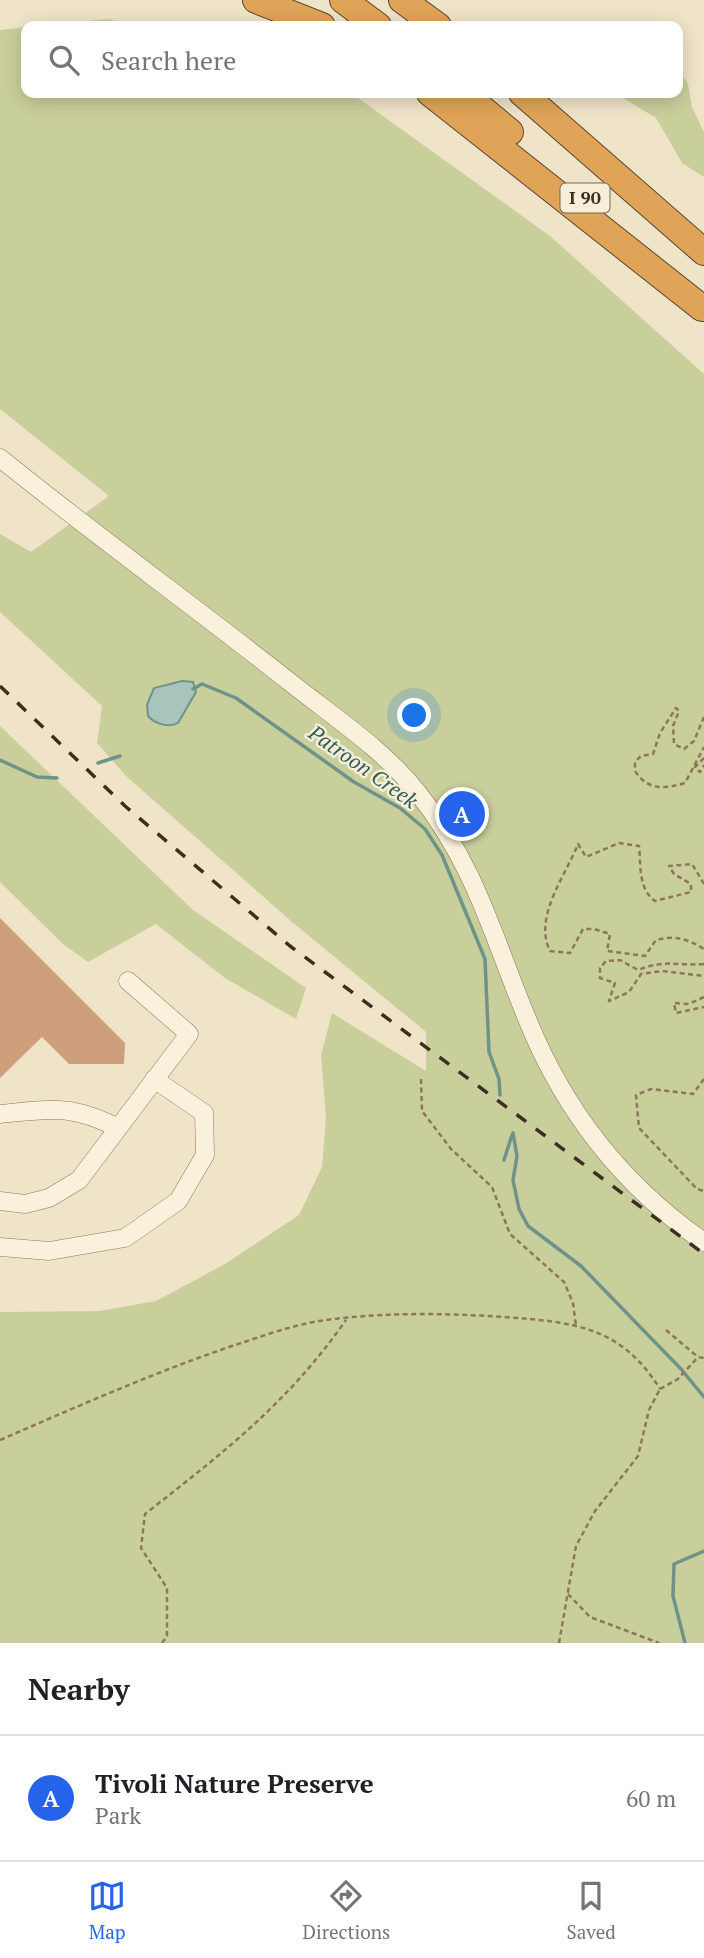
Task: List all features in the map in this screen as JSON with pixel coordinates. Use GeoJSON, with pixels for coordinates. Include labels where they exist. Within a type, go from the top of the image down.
{"type":"FeatureCollection","features":[{"type":"Feature","properties":{"kind":"highway"},"geometry":{"type":"LineString","coordinates":[[256,0],[309,21]]}},
{"type":"Feature","properties":{"kind":"highway"},"geometry":{"type":"LineString","coordinates":[[343,0],[371,21]]}},
{"type":"Feature","properties":{"kind":"highway"},"geometry":{"type":"LineString","coordinates":[[402,0],[431,21]]}},
{"type":"Feature","properties":{"kind":"highway"},"geometry":{"type":"LineString","coordinates":[[436,98],[703,309]]}},
{"type":"Feature","properties":{"kind":"highway","name":"I 90"},"geometry":{"type":"LineString","coordinates":[[469,98],[561,177],[703,309]]}},
{"type":"Feature","properties":{"kind":"highway","name":"I 90"},"geometry":{"type":"LineString","coordinates":[[528,98],[704,252]]}},
{"type":"Feature","properties":{"kind":"lane"},"geometry":{"type":"LineString","coordinates":[[0,458],[52,502],[345,725],[402,773],[435,816],[470,871],[528,1021],[574,1109],[615,1166],[704,1242]]}},
{"type":"Feature","properties":{"kind":"lane"},"geometry":{"type":"LineString","coordinates":[[0,1201],[25,1204],[66,1189],[79,1180],[188,1034],[128,981]]}},
{"type":"Feature","properties":{"kind":"lane"},"geometry":{"type":"LineString","coordinates":[[0,1247],[49,1251],[125,1238],[178,1202],[205,1156],[204,1113],[155,1079]]}},
{"type":"Feature","properties":{"kind":"lane"},"geometry":{"type":"LineString","coordinates":[[0,1114],[61,1108],[89,1114],[118,1128]]}},
{"type":"Feature","properties":{"kind":"path"},"geometry":{"type":"LineString","coordinates":[[704,717],[694,741],[684,750],[674,744],[673,726],[679,711],[676,708],[660,733],[653,754],[641,756],[635,762],[635,771],[649,786],[667,788],[685,783],[704,747]]}},
{"type":"Feature","properties":{"kind":"path"},"geometry":{"type":"LineString","coordinates":[[704,758],[695,767],[700,772],[704,765]]}},
{"type":"Feature","properties":{"kind":"path"},"geometry":{"type":"LineString","coordinates":[[704,884],[692,863],[676,863],[669,866],[674,874],[691,884],[691,892],[655,901],[646,895],[639,846],[619,844],[586,858],[578,844],[569,869],[562,873],[549,909],[545,940],[550,951],[570,953],[583,929],[594,929],[610,934],[607,951],[619,954],[645,956],[656,940],[670,936],[690,940],[704,949]]}},
{"type":"Feature","properties":{"kind":"path"},"geometry":{"type":"LineString","coordinates":[[704,964],[678,966],[663,961],[638,970],[620,960],[606,961],[600,968],[600,978],[615,983],[609,1001],[629,992],[641,974],[662,971],[704,976]]}},
{"type":"Feature","properties":{"kind":"path"},"geometry":{"type":"LineString","coordinates":[[704,997],[688,1004],[674,1003],[676,1013],[704,1007]]}},
{"type":"Feature","properties":{"kind":"path"},"geometry":{"type":"LineString","coordinates":[[421,1079],[422,1111],[451,1149],[492,1188],[510,1234],[564,1282],[573,1303],[576,1326]]}},
{"type":"Feature","properties":{"kind":"path"},"geometry":{"type":"LineString","coordinates":[[704,1079],[694,1094],[651,1089],[636,1095],[639,1128],[698,1189],[704,1191]]}},
{"type":"Feature","properties":{"kind":"path"},"geometry":{"type":"LineString","coordinates":[[0,1440],[212,1353],[310,1323],[346,1319],[430,1313],[520,1318],[576,1326],[625,1346],[648,1370],[660,1389]]}},
{"type":"Feature","properties":{"kind":"path"},"geometry":{"type":"LineString","coordinates":[[162,1643],[167,1636],[167,1588],[141,1548],[145,1514],[268,1415],[308,1372],[346,1319]]}},
{"type":"Feature","properties":{"kind":"path"},"geometry":{"type":"LineString","coordinates":[[666,1330],[698,1357],[704,1358]]}},
{"type":"Feature","properties":{"kind":"path"},"geometry":{"type":"LineString","coordinates":[[559,1643],[572,1561],[582,1532],[638,1456],[649,1410],[660,1389],[678,1379],[698,1357]]}},
{"type":"Feature","properties":{"kind":"path"},"geometry":{"type":"LineString","coordinates":[[568,1594],[590,1617],[659,1643]]}},
{"type":"Feature","properties":{"kind":"green space"},"geometry":{"type":"Polygon","coordinates":[[[21,28],[21,98],[358,98],[550,236],[704,374],[704,1643],[0,1643],[0,1312],[100,1311],[156,1301],[225,1264],[299,1215],[322,1167],[326,1117],[321,1055],[332,1013],[426,1071],[426,1032],[292,922],[126,776],[97,743],[102,706],[0,612],[0,534],[31,552],[109,496],[0,409],[0,30],[21,28]]]}},
{"type":"Feature","properties":{"kind":"green space"},"geometry":{"type":"Polygon","coordinates":[[[683,77],[688,84],[692,107],[704,132],[704,177],[682,163],[656,118],[623,98],[683,98],[683,77]]]}},
{"type":"Feature","properties":{"kind":"green space"},"geometry":{"type":"Polygon","coordinates":[[[0,726],[193,910],[306,988],[296,1019],[225,978],[156,924],[88,962],[63,944],[0,882],[0,726]]]}},
{"type":"Feature","properties":{"kind":"water"},"geometry":{"type":"Polygon","coordinates":[[[182,681],[193,682],[196,692],[178,723],[166,725],[151,719],[147,705],[154,688],[182,681]]]}},
{"type":"Feature","properties":{"kind":"building"},"geometry":{"type":"Polygon","coordinates":[[[0,918],[125,1043],[124,1064],[69,1064],[42,1037],[0,1078],[0,918]]]}},
{"type":"Feature","properties":{"kind":"waterway","name":"Patroon Creek"},"geometry":{"type":"LineString","coordinates":[[193,689],[202,684],[236,698],[354,782],[400,808],[425,829],[442,855],[485,959],[489,1052],[499,1079],[500,1095]]}},
{"type":"Feature","properties":{"kind":"waterway","name":"Patroon Creek"},"geometry":{"type":"LineString","coordinates":[[98,763],[120,756]]}},
{"type":"Feature","properties":{"kind":"waterway","name":"Patroon Creek"},"geometry":{"type":"LineString","coordinates":[[0,760],[37,777],[57,778]]}},
{"type":"Feature","properties":{"kind":"waterway"},"geometry":{"type":"LineString","coordinates":[[513,1133],[517,1156],[513,1180],[519,1209],[528,1226],[581,1266],[681,1369],[704,1397]]}},
{"type":"Feature","properties":{"kind":"waterway","name":"Patroon Creek"},"geometry":{"type":"LineString","coordinates":[[504,1160],[512,1135]]}},
{"type":"Feature","properties":{"kind":"waterway"},"geometry":{"type":"LineString","coordinates":[[685,1643],[673,1596],[674,1564],[704,1551]]}},
{"type":"Feature","properties":{"kind":"railway"},"geometry":{"type":"LineString","coordinates":[[0,686],[125,806],[290,946],[704,1254]]}},
{"type":"Feature","properties":{"kind":"place","name":"Tivoli Nature Preserve"},"geometry":{"type":"Point","coordinates":[462,814]}}]}
